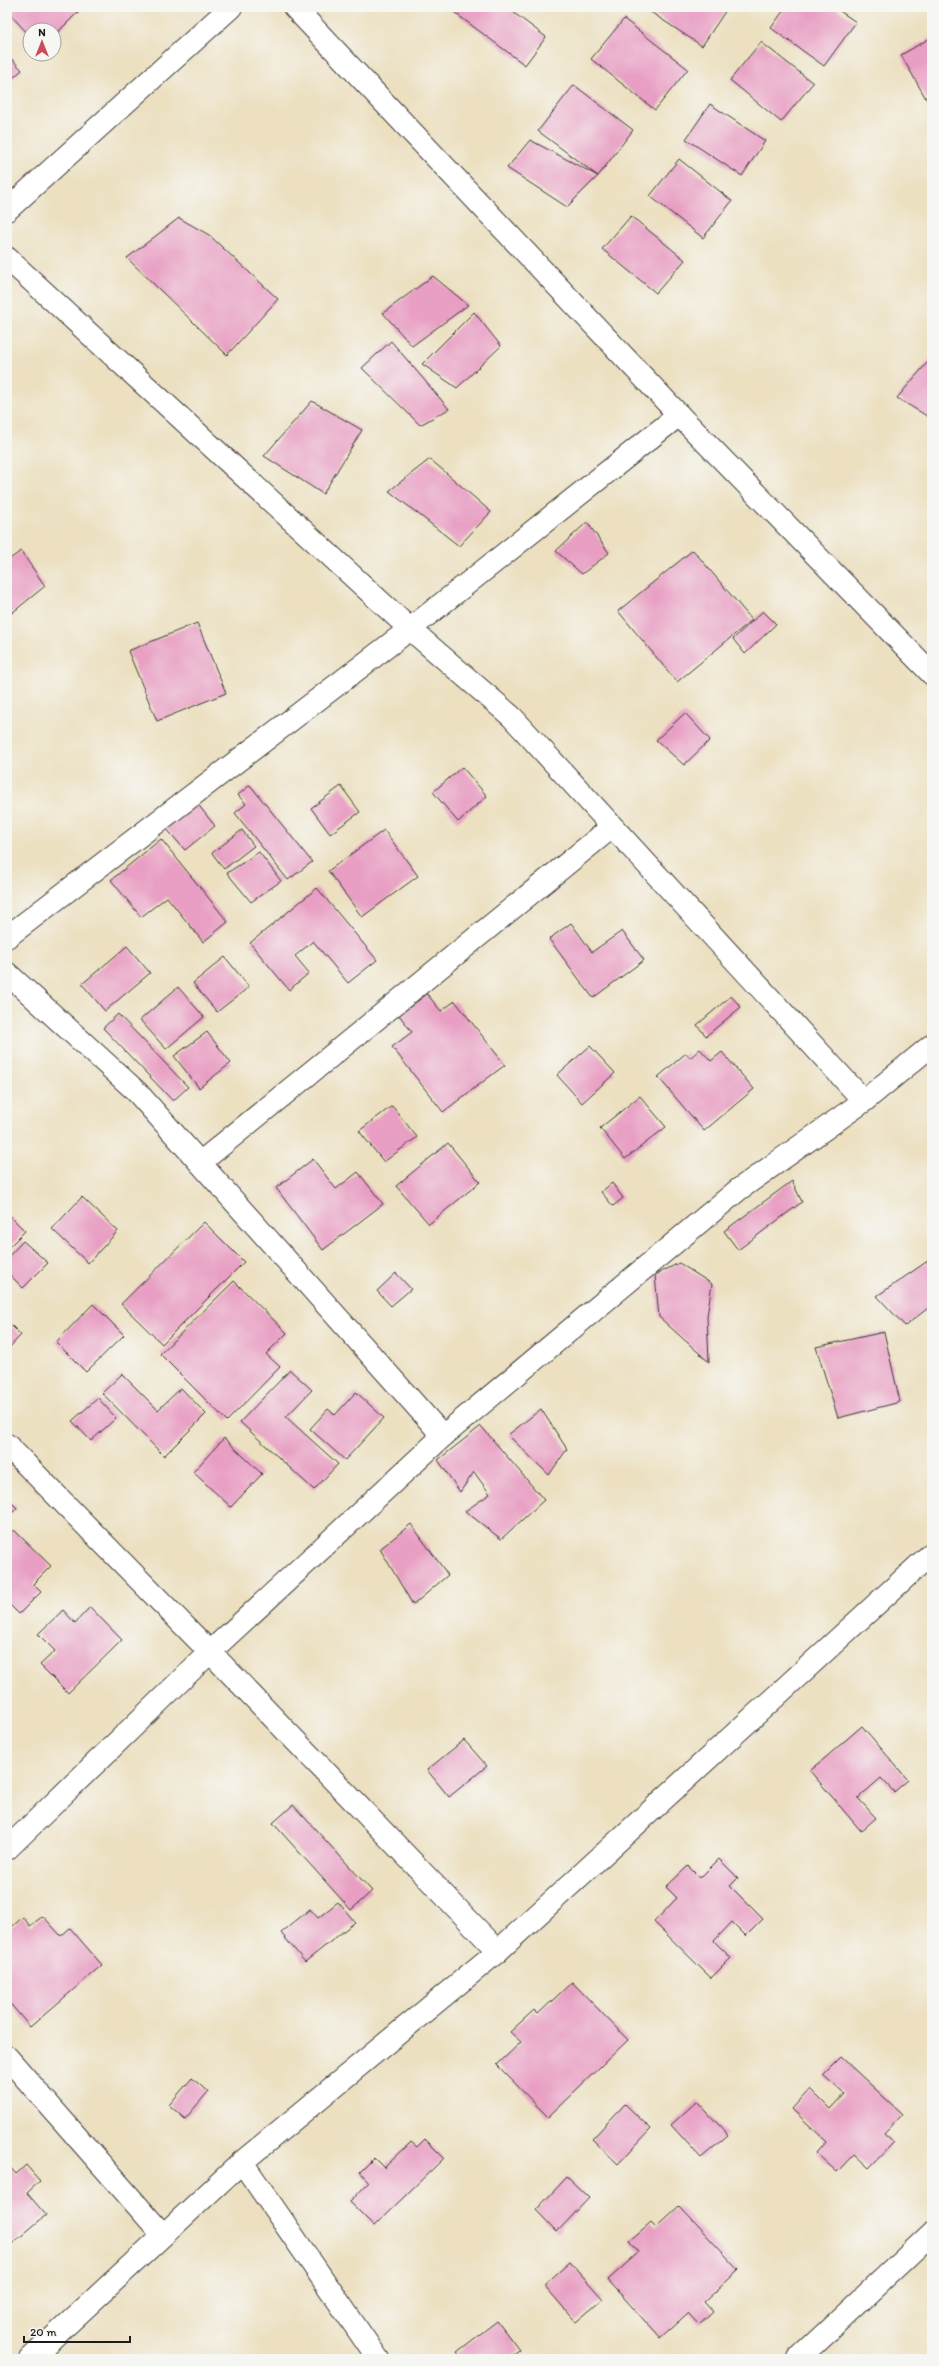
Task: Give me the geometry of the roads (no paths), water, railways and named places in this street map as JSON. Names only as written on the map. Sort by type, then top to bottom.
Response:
[{"type":"street","points":[[7,210],[231,7]]},
{"type":"street","points":[[294,7],[680,415],[932,674]]},
{"type":"street","points":[[7,258],[410,629],[512,717],[864,1101]]},
{"type":"street","points":[[7,938],[410,629],[680,415]]},
{"type":"street","points":[[201,1162],[612,827]]},
{"type":"street","points":[[7,974],[136,1091],[201,1162],[443,1436]]},
{"type":"street","points":[[7,1849],[210,1652],[443,1436],[738,1190],[864,1101],[932,1045]]},
{"type":"street","points":[[7,1445],[210,1652],[498,1951]]},
{"type":"street","points":[[30,2359],[242,2162],[498,1951],[932,1553]]},
{"type":"street","points":[[7,2057],[163,2235]]},
{"type":"street","points":[[242,2162],[378,2359]]},
{"type":"street","points":[[798,2359],[932,2233]]}]
